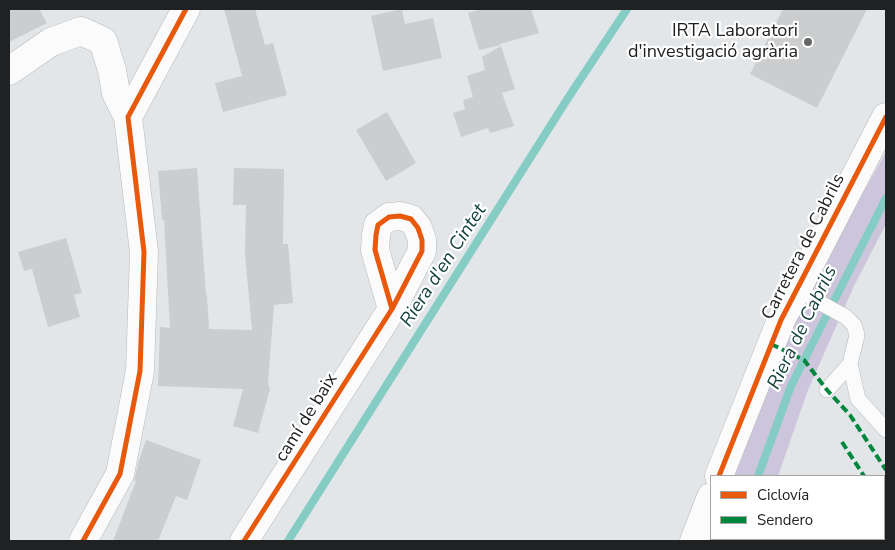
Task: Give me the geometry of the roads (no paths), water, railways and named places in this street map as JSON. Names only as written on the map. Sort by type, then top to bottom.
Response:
[{"type":"street","points":[[128,117],[186,9]]},
{"type":"street","points":[[9,71],[51,42],[81,32],[103,41],[112,70],[116,93],[128,117],[144,252],[140,371],[120,474],[83,541]]},
{"type":"street","name":"Carretera de Cabrils","points":[[720,475],[781,320],[886,117]]},
{"type":"street","name":"camí de baix","points":[[244,541],[392,309]]},
{"type":"street","points":[[694,541],[710,500]]},
{"type":"lane","points":[[796,290],[846,317],[854,325],[857,335],[850,364],[858,398],[886,430]]},
{"type":"lane","points":[[827,390],[850,364]]},
{"type":"waterway","name":"Riera d'en Cintet","points":[[288,541],[568,98],[627,9]]},
{"type":"waterway","name":"Riera de Cabrils","points":[[758,475],[791,386],[886,198]]},
{"type":"place","name":"IRTA Laboratori d'investigació agrària","points":[[808,42]]}]
